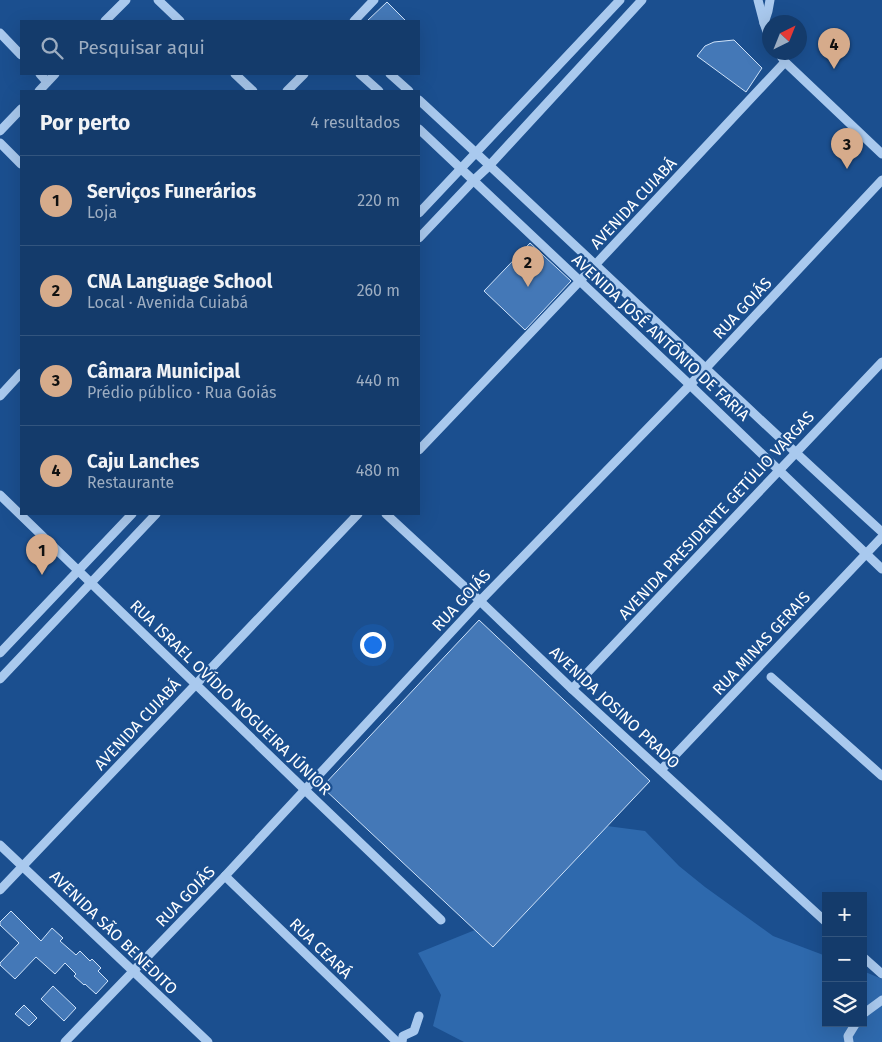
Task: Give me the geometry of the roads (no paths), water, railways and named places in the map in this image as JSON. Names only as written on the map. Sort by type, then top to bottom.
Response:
[{"type":"street","points":[[106,20],[126,0]]},
{"type":"street","points":[[158,0],[179,20]]},
{"type":"street","points":[[355,20],[374,0]]},
{"type":"street","points":[[420,211],[620,0]]},
{"type":"street","points":[[420,237],[489,166],[642,0]]},
{"type":"street","points":[[758,0],[762,16]]},
{"type":"street","points":[[767,15],[770,0]]},
{"type":"street","points":[[0,33],[20,54]]},
{"type":"street","points":[[785,62],[882,154]]},
{"type":"street","name":"AVENIDA CUIABÁ","points":[[420,449],[785,62]]},
{"type":"street","points":[[41,75],[48,82]]},
{"type":"street","points":[[39,90],[54,75]]},
{"type":"street","points":[[236,75],[252,90]]},
{"type":"street","points":[[288,90],[303,75]]},
{"type":"street","points":[[361,75],[377,90]]},
{"type":"street","points":[[391,75],[408,90]]},
{"type":"street","name":"AVENIDA JOSÉ ANTÔNIO DE FARIA","points":[[420,101],[882,532]]},
{"type":"street","points":[[0,132],[20,110]]},
{"type":"street","name":"AVENIDA JOSÉ ANTÔNIO DE FARIA","points":[[420,130],[882,568]]},
{"type":"street","points":[[0,144],[20,163]]},
{"type":"street","name":"RUA GOIÁS","points":[[65,1042],[225,876],[480,601],[690,385],[882,180]]},
{"type":"street","name":"AVENIDA PRESIDENTE GETÚLIO VARGAS","points":[[572,689],[882,362]]},
{"type":"street","points":[[0,396],[20,374]]},
{"type":"street","name":"RUA ISRAEL OVÍDIO NOGUEIRA JÚNIOR","points":[[0,495],[20,514]]},
{"type":"street","name":"RUA ISRAEL OVÍDIO NOGUEIRA JÚNIOR","points":[[21,515],[441,920]]},
{"type":"street","points":[[0,653],[131,515]]},
{"type":"street","points":[[0,679],[155,515]]},
{"type":"street","name":"AVENIDA CUIABÁ","points":[[0,890],[357,515]]},
{"type":"street","name":"AVENIDA JOSINO PRADO","points":[[387,515],[572,689],[822,918]]},
{"type":"street","name":"RUA MINAS GERAIS","points":[[661,770],[882,537]]},
{"type":"street","points":[[771,677],[882,776]]},
{"type":"street","name":"AVENIDA SÃO BENEDITO","points":[[0,845],[208,1042]]},
{"type":"street","name":"RUA CEARÁ","points":[[225,876],[402,1041]]},
{"type":"street","points":[[867,961],[882,974]]},
{"type":"street","points":[[867,1011],[882,1000]]},
{"type":"street","points":[[402,1041],[414,1030],[419,1016]]},
{"type":"street","points":[[849,1042],[848,1036],[854,1027]]},
{"type":"place","name":"Caju Lanches","points":[[834,69]]},
{"type":"place","name":"Câmara Municipal","points":[[847,169]]},
{"type":"place","name":"CNA Language School","points":[[528,287]]},
{"type":"place","name":"Serviços Funerários","points":[[42,575]]}]
